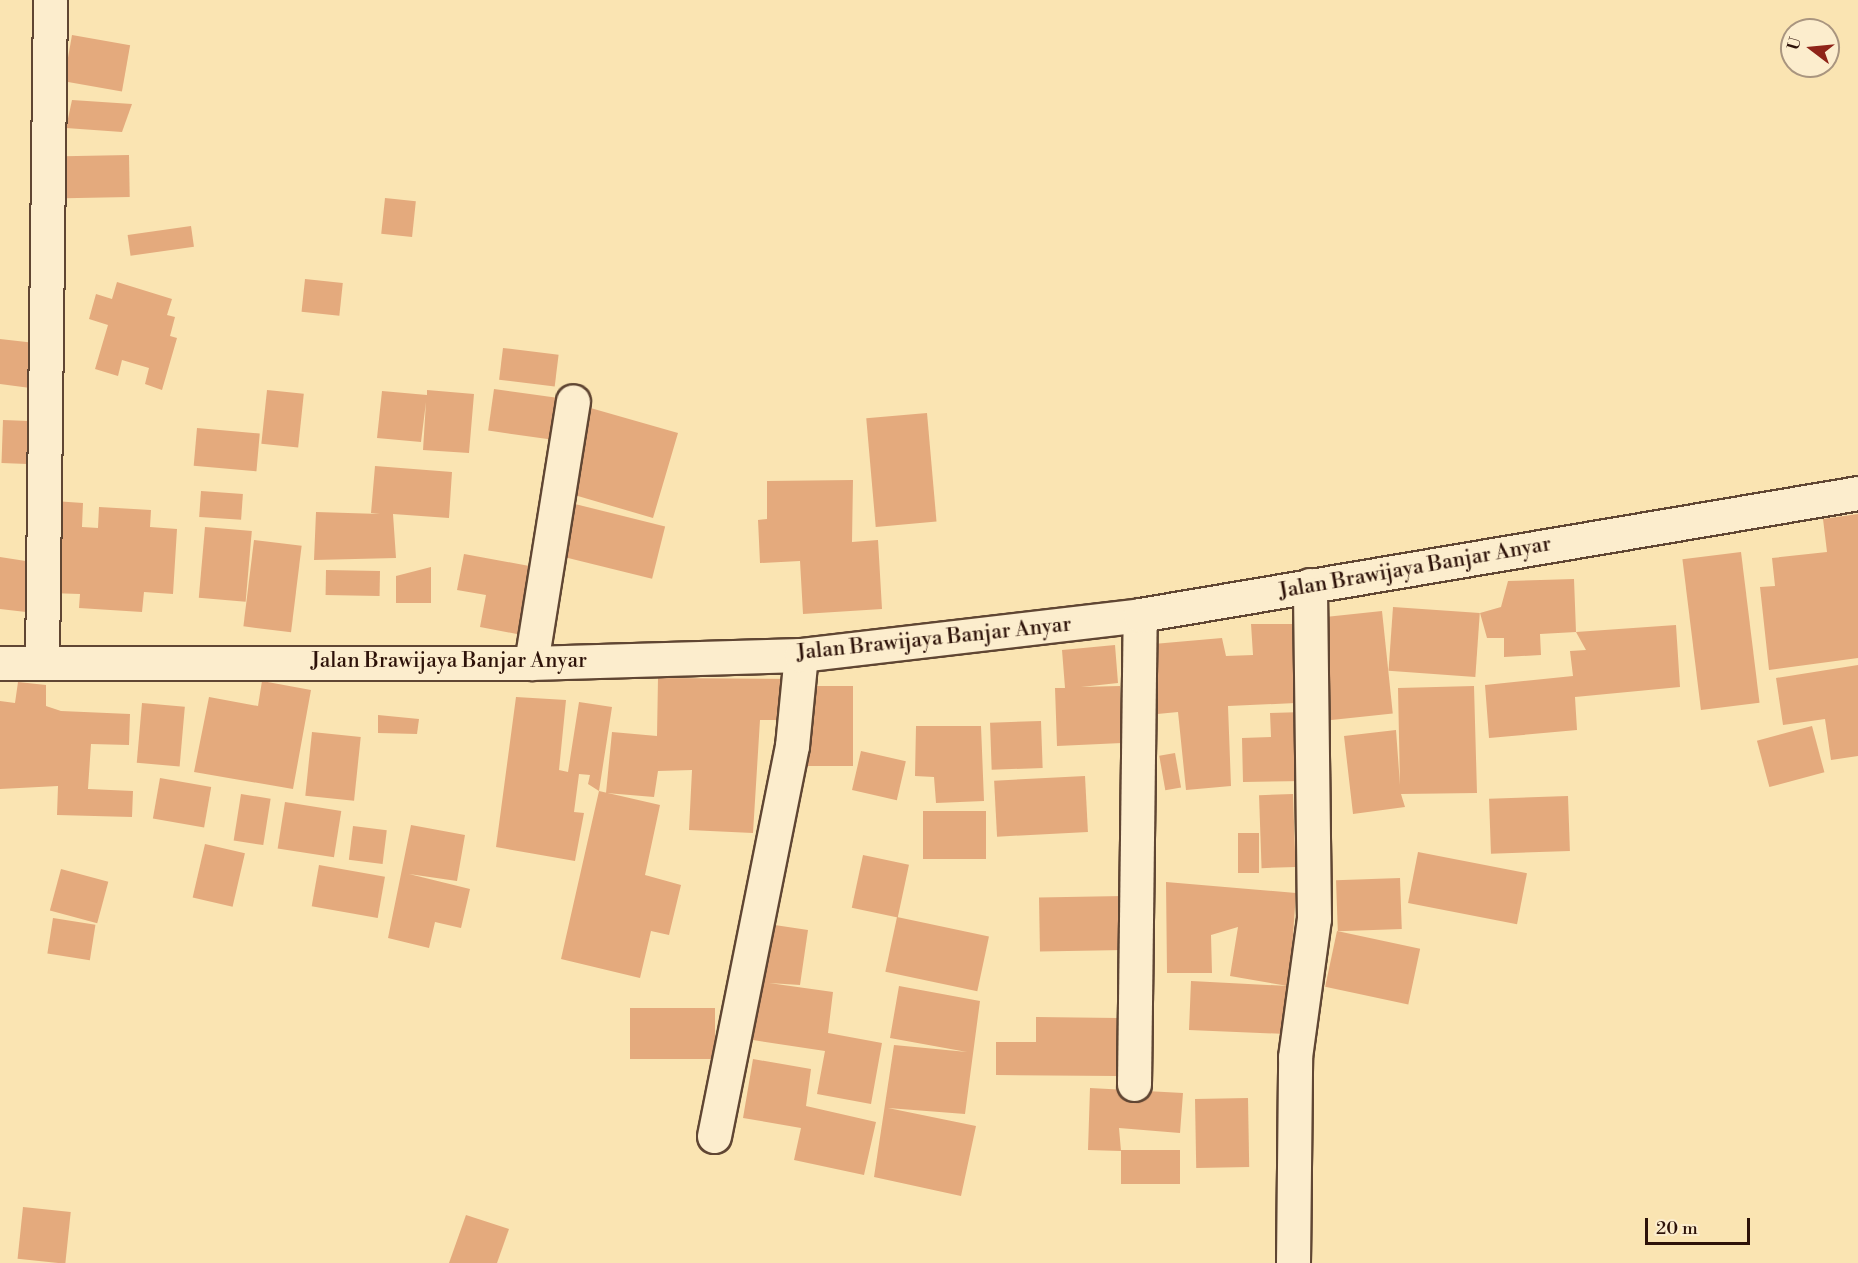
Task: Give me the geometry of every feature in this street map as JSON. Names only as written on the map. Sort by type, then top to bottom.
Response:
[{"type":"street","points":[[42,662],[50,0]]},
{"type":"street","points":[[531,663],[573,401]]},
{"type":"street","name":"Jalan Brawijaya Banjar Anyar","points":[[0,663],[531,663],[801,655],[1140,615],[1858,494]]},
{"type":"street","points":[[1293,1263],[1295,1057],[1314,919],[1310,585]]},
{"type":"street","points":[[1134,1084],[1140,615]]},
{"type":"street","points":[[714,1136],[792,746],[801,655]]},
{"type":"building","points":[[72,35],[130,45],[122,92],[64,81]]},
{"type":"building","points":[[72,100],[132,104],[122,132],[66,128]]},
{"type":"building","points":[[129,155],[130,197],[65,198],[64,156]]},
{"type":"building","points":[[385,198],[416,201],[412,237],[381,234]]},
{"type":"building","points":[[191,226],[194,247],[131,256],[128,235]]},
{"type":"building","points":[[305,279],[343,283],[339,316],[302,312]]},
{"type":"building","points":[[117,282],[172,299],[167,315],[175,317],[170,336],[177,338],[162,390],[145,384],[149,368],[122,360],[118,376],[95,369],[108,325],[89,319],[96,294],[112,299]]},
{"type":"building","points":[[0,339],[44,344],[38,389],[0,384]]},
{"type":"building","points":[[503,348],[559,355],[555,387],[499,380]]},
{"type":"building","points":[[494,389],[562,399],[556,440],[488,431]]},
{"type":"building","points":[[267,390],[304,394],[298,448],[261,444]]},
{"type":"building","points":[[427,390],[474,394],[469,453],[423,450],[426,402],[421,442],[377,438],[382,391],[427,395]]},
{"type":"building","points":[[580,405],[678,433],[653,518],[571,494],[579,467],[564,462]]},
{"type":"building","points":[[927,413],[936,522],[876,527],[866,418]]},
{"type":"building","points":[[3,420],[29,421],[27,464],[1,463]]},
{"type":"building","points":[[197,428],[260,433],[256,471],[194,466]]},
{"type":"building","points":[[375,466],[452,472],[449,518],[393,514],[396,558],[314,560],[316,512],[380,514],[371,513]]},
{"type":"building","points":[[853,480],[852,542],[878,540],[882,609],[803,614],[800,561],[760,563],[758,520],[767,519],[767,481]]},
{"type":"building","points":[[201,491],[243,494],[241,520],[199,517]]},
{"type":"building","points":[[54,501],[83,503],[82,527],[98,528],[99,507],[151,510],[150,527],[177,529],[173,594],[144,592],[142,612],[79,608],[80,594],[49,593]]},
{"type":"building","points":[[571,503],[665,526],[652,579],[558,555]]},
{"type":"building","points":[[1858,514],[1858,658],[1769,670],[1760,587],[1775,586],[1772,558],[1827,552],[1823,519]]},
{"type":"building","points":[[205,527],[252,531],[246,602],[199,598]]},
{"type":"building","points":[[254,540],[302,546],[291,632],[243,626]]},
{"type":"building","points":[[1741,552],[1760,703],[1701,710],[1682,559]]},
{"type":"building","points":[[464,554],[540,568],[527,636],[480,627],[486,595],[457,590]]},
{"type":"building","points":[[0,557],[32,562],[26,612],[0,609]]},
{"type":"building","points":[[431,567],[431,603],[396,603],[396,576]]},
{"type":"building","points":[[326,570],[380,571],[380,596],[326,595]]},
{"type":"building","points":[[1574,579],[1576,632],[1540,634],[1541,655],[1504,657],[1504,638],[1487,638],[1480,613],[1501,607],[1508,581]]},
{"type":"building","points":[[1393,607],[1480,613],[1475,677],[1389,671]]},
{"type":"building","points":[[1382,611],[1393,713],[1329,720],[1318,618]]},
{"type":"building","points":[[1251,624],[1294,624],[1296,703],[1228,706],[1231,786],[1186,790],[1178,712],[1147,715],[1142,645],[1222,638],[1226,656],[1253,655]]},
{"type":"building","points":[[1676,625],[1680,687],[1575,697],[1577,730],[1489,738],[1485,685],[1573,676],[1570,651],[1586,650],[1576,632]]},
{"type":"building","points":[[1115,645],[1118,683],[1081,687],[1120,686],[1122,743],[1057,746],[1055,688],[1065,688],[1062,650]]},
{"type":"building","points":[[1858,665],[1858,756],[1831,760],[1825,719],[1783,725],[1776,678]]},
{"type":"building","points":[[658,678],[797,679],[787,720],[760,720],[753,833],[689,830],[692,770],[658,771],[654,797],[606,793],[612,732],[657,736]]},
{"type":"building","points":[[262,681],[311,690],[293,789],[194,772],[209,697],[258,706]]},
{"type":"building","points":[[18,682],[46,685],[46,706],[61,711],[130,714],[129,745],[91,744],[88,789],[133,791],[132,817],[57,815],[58,786],[0,789],[0,701],[15,703]]},
{"type":"building","points":[[808,686],[853,686],[853,766],[808,766]]},
{"type":"building","points":[[1474,686],[1477,793],[1401,794],[1405,807],[1353,814],[1344,736],[1396,730],[1400,785],[1398,688]]},
{"type":"building","points":[[516,697],[566,700],[559,770],[568,772],[579,702],[612,707],[599,791],[588,784],[590,775],[579,774],[574,812],[584,813],[575,861],[496,847]]},
{"type":"building","points":[[142,703],[185,707],[180,767],[137,763]]},
{"type":"building","points":[[1304,712],[1305,781],[1243,782],[1242,738],[1271,737],[1270,713]]},
{"type":"building","points":[[378,715],[419,719],[417,734],[378,733]]},
{"type":"building","points":[[1041,721],[1043,768],[992,770],[990,723]]},
{"type":"building","points":[[916,726],[981,726],[984,801],[936,803],[934,777],[915,776]]},
{"type":"building","points":[[1812,726],[1824,772],[1769,787],[1757,741]]},
{"type":"building","points":[[312,732],[361,737],[354,801],[305,796]]},
{"type":"building","points":[[861,751],[906,761],[897,800],[852,790]]},
{"type":"building","points":[[1175,753],[1181,787],[1165,790],[1159,756]]},
{"type":"building","points":[[1085,776],[1088,832],[997,837],[994,781]]},
{"type":"building","points":[[160,778],[211,787],[204,827],[153,818]]},
{"type":"building","points":[[599,791],[660,805],[645,875],[681,885],[669,935],[651,931],[640,978],[561,959]]},
{"type":"building","points":[[241,794],[271,799],[263,845],[234,840]]},
{"type":"building","points":[[1293,794],[1296,867],[1262,868],[1259,795]]},
{"type":"building","points":[[1568,796],[1570,851],[1491,854],[1489,799]]},
{"type":"building","points":[[285,802],[341,811],[334,857],[278,848]]},
{"type":"building","points":[[923,811],[986,811],[986,859],[923,859]]},
{"type":"building","points":[[411,825],[465,835],[457,881],[409,874],[470,889],[461,928],[435,922],[429,948],[388,938]]},
{"type":"building","points":[[353,826],[387,830],[383,864],[349,860]]},
{"type":"building","points":[[1238,833],[1259,833],[1259,873],[1238,873]]},
{"type":"building","points":[[205,844],[245,853],[233,907],[193,898]]},
{"type":"building","points":[[1418,852],[1527,873],[1517,924],[1408,903]]},
{"type":"building","points":[[863,855],[909,865],[898,918],[852,908]]},
{"type":"building","points":[[319,865],[385,877],[378,918],[312,906]]},
{"type":"building","points":[[61,869],[108,882],[97,923],[50,911]]},
{"type":"building","points":[[1400,878],[1402,929],[1338,931],[1336,880]]},
{"type":"building","points":[[1166,882],[1296,893],[1286,1034],[1189,1030],[1191,981],[1288,986],[1230,976],[1238,927],[1211,935],[1212,973],[1167,973]]},
{"type":"building","points":[[1123,896],[1124,950],[1040,951],[1039,897]]},
{"type":"building","points":[[897,917],[989,937],[977,991],[885,972]]},
{"type":"building","points":[[53,918],[95,925],[90,960],[47,954]]},
{"type":"building","points":[[768,924],[808,930],[800,985],[769,983],[833,992],[828,1033],[882,1043],[871,1104],[817,1094],[825,1051],[753,1040]]},
{"type":"building","points":[[1337,931],[1420,949],[1408,1004],[1325,987]]},
{"type":"building","points":[[899,986],[980,1001],[965,1114],[888,1108],[976,1126],[961,1196],[874,1177],[894,1045],[967,1052],[890,1038]]},
{"type":"building","points":[[630,1008],[715,1008],[715,1059],[630,1059]]},
{"type":"building","points":[[1036,1017],[1118,1018],[1117,1076],[996,1075],[996,1042],[1036,1042]]},
{"type":"building","points":[[753,1059],[811,1069],[806,1106],[876,1122],[864,1175],[794,1160],[801,1128],[743,1118]]},
{"type":"building","points":[[1090,1088],[1183,1093],[1180,1133],[1119,1128],[1121,1151],[1088,1150]]},
{"type":"building","points":[[1248,1098],[1249,1167],[1196,1168],[1195,1099]]},
{"type":"building","points":[[1121,1150],[1180,1150],[1180,1184],[1121,1184]]},
{"type":"building","points":[[23,1207],[71,1212],[65,1263],[18,1259]]},
{"type":"building","points":[[466,1215],[509,1229],[497,1263],[449,1263]]}]
